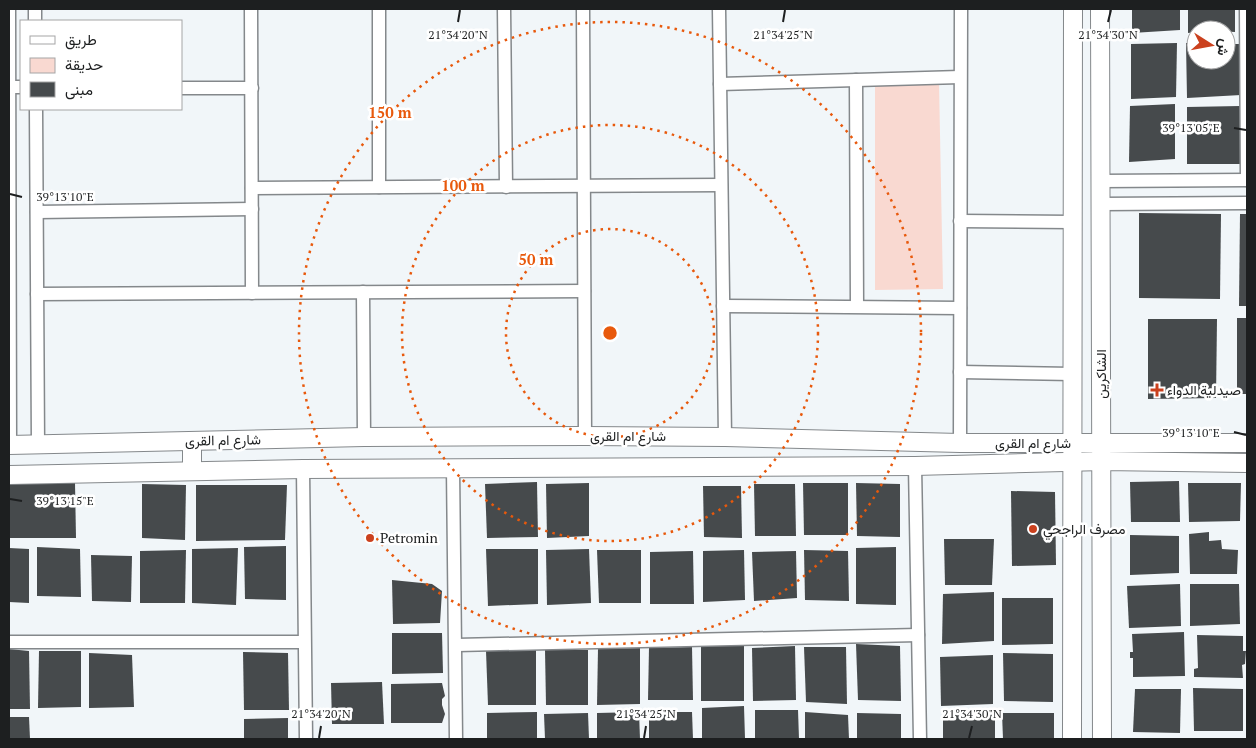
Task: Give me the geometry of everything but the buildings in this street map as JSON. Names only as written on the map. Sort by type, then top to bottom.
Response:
[{"type":"main road","points":[[1072,739],[1073,9]]},
{"type":"main road","name":"الشاكرين","points":[[1100,9],[1103,461],[1102,739]]},
{"type":"main road","points":[[1072,116],[1101,115]]},
{"type":"main road","name":"شارع ام القرى","points":[[9,445],[364,437],[585,436],[725,437],[960,443],[1247,443]]},
{"type":"main road","points":[[192,441],[192,471]]},
{"type":"main road","name":"شارع ام القرى","points":[[9,475],[302,469],[915,466],[1103,461],[1247,463]]},
{"type":"street","points":[[9,9],[9,445]]},
{"type":"street","points":[[252,9],[252,293]]},
{"type":"street","points":[[379,9],[380,187]]},
{"type":"street","points":[[504,9],[506,187]]},
{"type":"street","points":[[583,9],[585,436]]},
{"type":"street","points":[[719,9],[725,437]]},
{"type":"street","points":[[960,443],[961,9]]},
{"type":"street","points":[[1101,181],[1247,180],[1246,9]]},
{"type":"street","points":[[720,84],[960,77]]},
{"type":"street","points":[[856,80],[857,306]]},
{"type":"street","points":[[182,88],[252,88]]},
{"type":"street","points":[[36,110],[38,445]]},
{"type":"street","points":[[252,188],[721,186]]},
{"type":"street","points":[[1101,204],[1247,203]]},
{"type":"street","points":[[36,212],[252,209]]},
{"type":"street","points":[[960,221],[1072,222]]},
{"type":"street","points":[[37,294],[584,291]]},
{"type":"street","points":[[363,292],[364,437]]},
{"type":"street","points":[[724,306],[960,308]]},
{"type":"street","points":[[960,372],[1072,374]]},
{"type":"street","points":[[915,466],[920,739]]},
{"type":"street","points":[[453,468],[457,645],[456,739]]},
{"type":"street","points":[[302,469],[306,739]]},
{"type":"street","points":[[457,645],[918,635]]},
{"type":"street","points":[[9,642],[304,642]]},
{"type":"green space","points":[[939,82],[943,289],[875,290],[875,83]]},
{"type":"place","name":"صيدلية الدواء","points":[[1157,390]]},
{"type":"place","name":"مصرف الراجحي","points":[[1033,529]]},
{"type":"place","name":"Petromin","points":[[370,538]]}]
